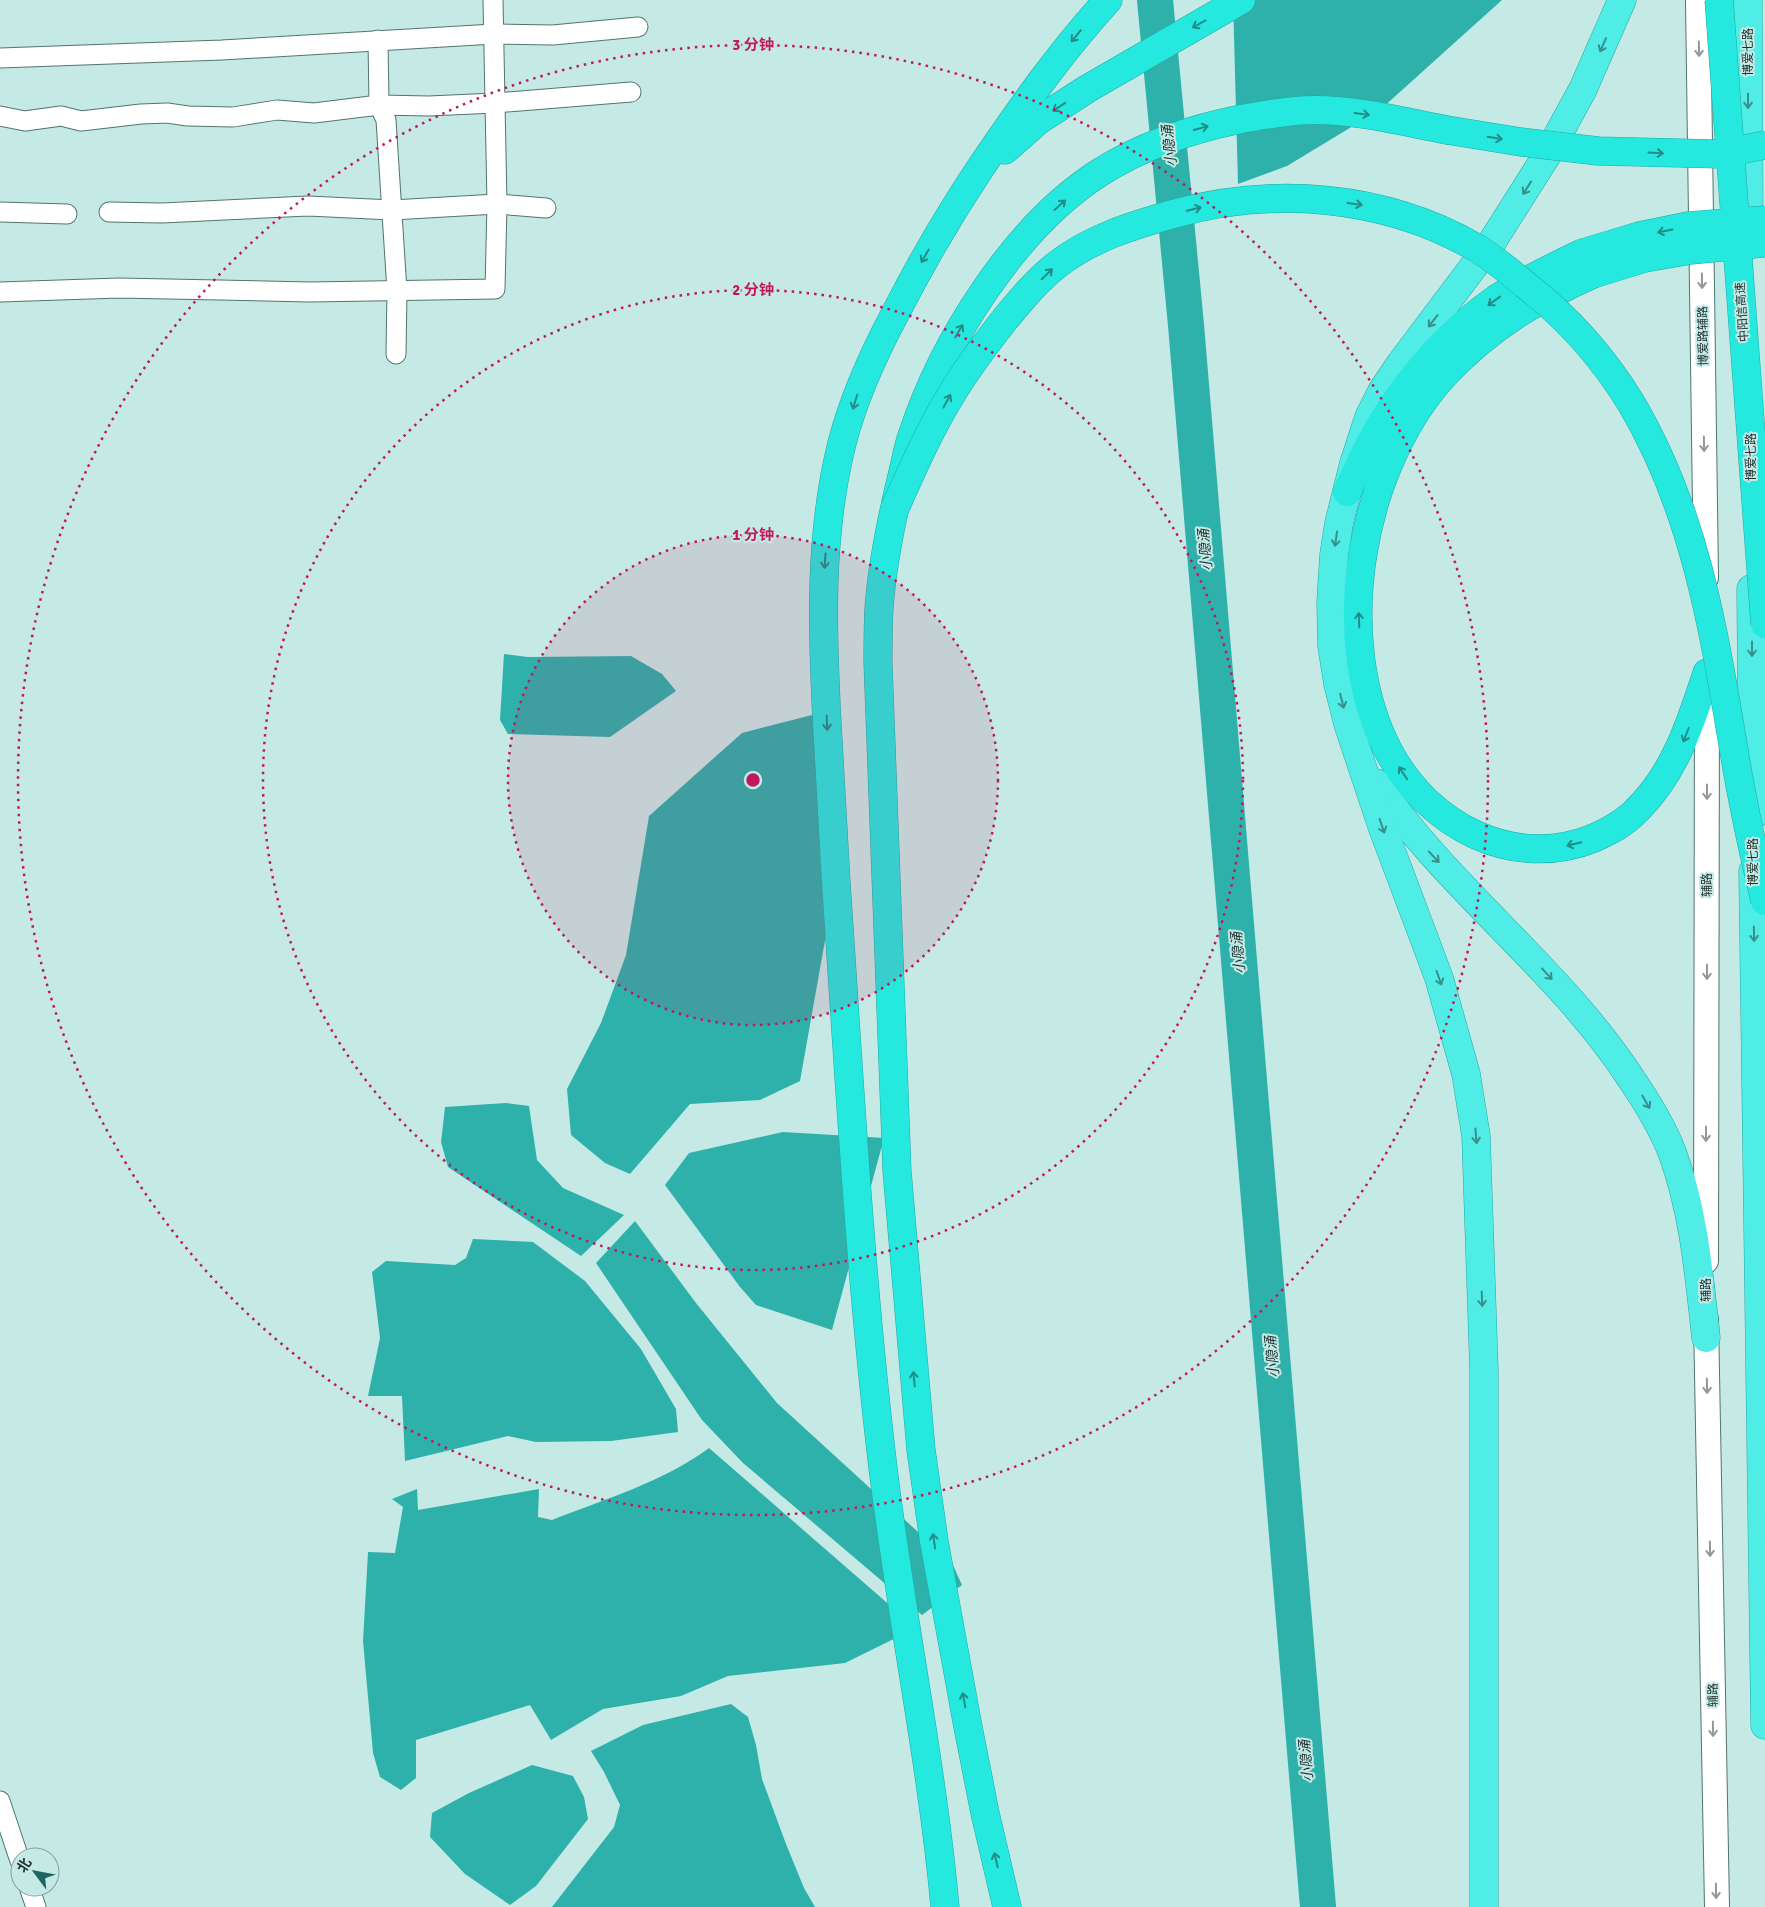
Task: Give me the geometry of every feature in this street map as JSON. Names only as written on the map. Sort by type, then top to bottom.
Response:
[{"type":"highway","points":[[945,1907],[934,1815],[892,1540],[872,1363],[852,1134],[833,836],[822,612],[825,562],[831,504],[842,444],[861,381],[917,270],[950,214],[1048,70],[1108,0]]},
{"type":"highway","points":[[950,214],[990,165],[1039,120],[1138,58],[1241,0]]},
{"type":"highway","points":[[1484,1907],[1484,1371],[1476,1136],[1466,1074],[1439,978],[1397,870],[1355,747],[1338,684],[1332,646],[1331,602],[1334,555],[1339,522],[1361,438],[1382,391],[1492,242],[1547,155],[1583,89],[1622,0]]},
{"type":"highway","name":"中阳信高速","points":[[1719,0],[1765,624]]},
{"type":"highway","name":"博爱七路","points":[[1748,0],[1753,888],[1765,1725]]},
{"type":"highway","points":[[1008,1907],[984,1804],[934,1541],[921,1450],[897,1171],[878,663],[880,599],[884,562],[912,436],[929,393],[957,334],[993,277],[1033,229],[1068,197],[1098,174],[1135,152],[1184,133],[1270,114],[1315,110],[1360,114],[1521,142],[1598,151],[1719,154],[1765,145]]},
{"type":"highway","points":[[895,508],[923,447],[950,396],[983,347],[1022,299],[1059,263],[1094,242],[1138,224],[1194,208],[1238,201],[1283,199],[1327,200],[1367,206],[1403,215],[1442,231],[1475,247],[1506,268],[1545,300],[1576,330],[1602,361],[1630,402],[1657,452],[1682,511],[1698,566],[1716,644],[1746,817],[1765,901]]},
{"type":"highway","points":[[1707,673],[1681,748],[1662,782],[1637,811],[1612,830],[1578,844],[1546,850],[1512,847],[1481,838],[1455,824],[1430,805],[1411,784],[1389,752],[1376,722],[1364,683],[1360,646],[1358,602],[1363,558],[1370,518],[1383,478],[1400,442],[1418,409],[1446,373],[1475,346],[1508,319],[1550,293],[1588,264],[1639,236],[1688,226],[1765,220]]},
{"type":"highway","points":[[1347,492],[1382,422],[1428,359],[1462,327],[1496,300],[1538,274],[1588,264],[1645,258],[1691,250],[1765,243]]},
{"type":"highway","points":[[1355,747],[1376,783],[1409,828],[1580,1010],[1606,1042],[1642,1095],[1671,1151],[1690,1210],[1706,1338]]},
{"type":"street","points":[[0,292],[119,288],[310,292],[495,289],[497,204],[493,0]]},
{"type":"street","name":"博爱路辅路","points":[[1698,0],[1707,673]]},
{"type":"street","points":[[0,58],[222,50],[494,34],[553,35],[638,27]]},
{"type":"street","points":[[378,40],[379,105],[386,120],[392,210],[396,291],[396,354]]},
{"type":"street","points":[[0,116],[25,121],[61,116],[81,121],[167,113],[188,116],[233,117],[277,110],[314,114],[379,105],[429,106],[495,103],[631,92]]},
{"type":"street","points":[[109,212],[162,213],[308,206],[392,210],[497,204],[546,208]]},
{"type":"street","points":[[0,212],[67,214]]},
{"type":"street","name":"辅路","points":[[1707,673],[1706,1338],[1717,1907]]},
{"type":"street","points":[[0,1801],[15,1847]]},
{"type":"water","points":[[1233,0],[1502,0],[1381,109],[1287,166],[1238,184]]},
{"type":"water","points":[[504,654],[528,657],[631,656],[662,674],[676,691],[610,737],[508,734],[500,720]]},
{"type":"water","points":[[812,715],[832,744],[834,890],[800,1081],[760,1100],[690,1104],[630,1174],[605,1163],[571,1135],[567,1089],[601,1023],[626,955],[649,816],[742,733]]},
{"type":"water","points":[[506,1103],[529,1106],[537,1160],[563,1188],[624,1215],[581,1256],[448,1167],[441,1142],[445,1107]]},
{"type":"water","points":[[783,1132],[884,1138],[832,1330],[756,1305],[740,1287],[665,1185],[689,1153]]},
{"type":"water","points":[[635,1221],[696,1303],[777,1403],[952,1563],[962,1585],[922,1615],[743,1463],[702,1420],[596,1263]]},
{"type":"water","points":[[473,1239],[533,1242],[585,1281],[641,1349],[676,1409],[678,1432],[611,1441],[536,1442],[508,1436],[405,1461],[402,1396],[368,1396],[380,1338],[372,1272],[386,1261],[455,1265],[466,1258]]},
{"type":"water","points":[[709,1448],[916,1628],[845,1663],[728,1676],[681,1696],[603,1709],[551,1740],[530,1705],[416,1740],[416,1778],[401,1790],[380,1777],[373,1753],[363,1641],[368,1552],[395,1553],[403,1507],[392,1499],[417,1489],[418,1510],[539,1489],[538,1517],[552,1520],[613,1497],[673,1471]]},
{"type":"water","points":[[731,1704],[748,1717],[756,1745],[762,1779],[804,1888],[815,1907],[552,1907],[614,1827],[620,1805],[604,1772],[591,1751],[643,1725]]},
{"type":"water","points":[[532,1765],[573,1776],[584,1797],[588,1819],[536,1886],[510,1905],[465,1874],[430,1837],[432,1813],[469,1793]]},
{"type":"waterway","name":"小隐涌","points":[[1155,0],[1186,325],[1318,1907]]}]
